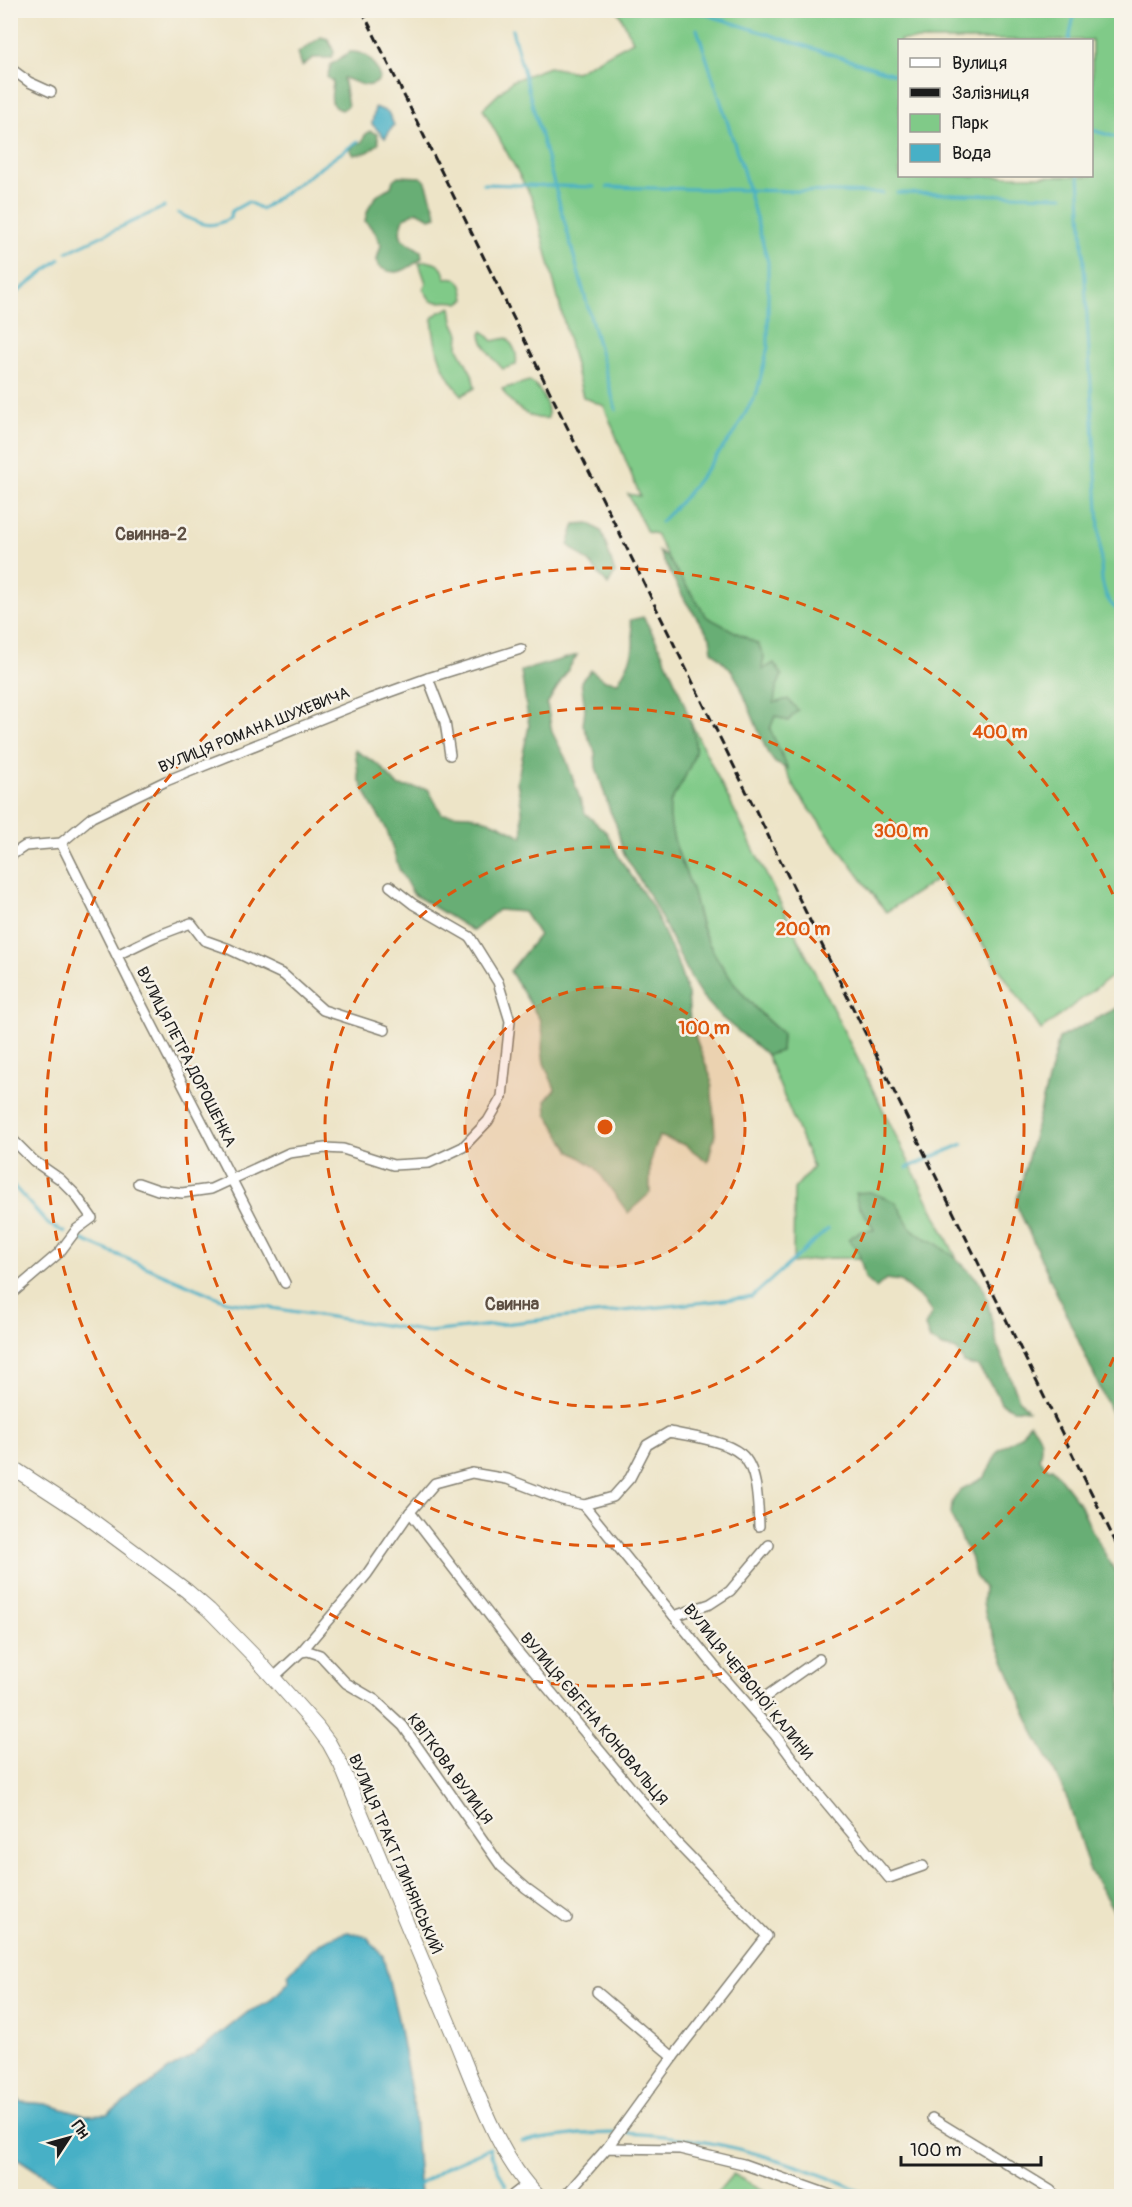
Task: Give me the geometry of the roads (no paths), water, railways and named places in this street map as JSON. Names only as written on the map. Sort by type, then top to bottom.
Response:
[{"type":"main road","name":"ВУЛИЦЯ ТРАКТ ГЛИНЯНСЬКИЙ","points":[[10,1466],[82,1513],[187,1591],[232,1633],[329,1743],[341,1765],[485,2109],[513,2167],[527,2186],[538,2196]]},
{"type":"main road","points":[[514,2196],[527,2186]]},
{"type":"street","points":[[10,68],[29,82],[51,92]]},
{"type":"street","name":"ВУЛИЦЯ РОМАНА ШУХЕВИЧА","points":[[61,843],[92,817],[166,781],[370,699],[521,649]]},
{"type":"street","points":[[428,678],[445,722],[450,755]]},
{"type":"street","points":[[10,856],[25,846],[61,843]]},
{"type":"street","name":"ВУЛИЦЯ ПЕТРА ДОРОШЕНКА","points":[[61,843],[285,1283]]},
{"type":"street","points":[[138,1183],[158,1190],[182,1193],[212,1189],[289,1153],[325,1148],[343,1149],[393,1165],[429,1163],[463,1147],[488,1121],[502,1097],[510,1021],[498,982],[470,937],[413,904],[390,886]]},
{"type":"street","points":[[117,955],[153,937],[191,923],[204,940],[284,975],[323,1010],[385,1030]]},
{"type":"street","points":[[10,1137],[34,1161],[60,1179],[75,1194],[92,1218],[77,1229],[59,1252],[10,1295]]},
{"type":"street","points":[[273,1678],[301,1652],[367,1574],[410,1512],[435,1483],[472,1473],[507,1479],[562,1500],[584,1505],[613,1497],[630,1478],[647,1445],[669,1432],[710,1439],[742,1454],[753,1475],[758,1494],[759,1526]]},
{"type":"street","name":"ВУЛИЦЯ ЧЕРВОНОЇ КАЛИНИ","points":[[584,1505],[775,1735],[814,1788],[889,1878],[923,1866]]},
{"type":"street","name":"ВУЛИЦЯ ЄВГЕНА КОНОВАЛЬЦЯ","points":[[410,1512],[517,1651],[676,1842],[767,1936],[673,2057]]},
{"type":"street","points":[[674,1616],[710,1604],[730,1591],[769,1545]]},
{"type":"street","name":"КВІТКОВА ВУЛИЦЯ","points":[[301,1652],[308,1651],[320,1655],[346,1683],[375,1700],[404,1726],[501,1866],[526,1888],[567,1918]]},
{"type":"street","points":[[751,1707],[819,1659]]},
{"type":"street","points":[[565,2196],[615,2138],[673,2057],[597,1992]]},
{"type":"street","points":[[932,2118],[1050,2190],[1056,2196]]},
{"type":"street","points":[[607,2148],[680,2149],[743,2164],[833,2196]]},
{"type":"water","points":[[375,107],[388,112],[394,125],[385,138],[372,124]]},
{"type":"water","points":[[348,1932],[367,1937],[383,1956],[398,2019],[413,2102],[420,2196],[75,2196],[11,2154],[11,2094],[22,2102],[46,2104],[83,2115],[107,2114],[170,2069],[194,2055],[248,2012],[269,2002],[290,1981],[288,1975],[308,1953],[321,1943]]},
{"type":"waterway","points":[[692,10],[898,75]]},
{"type":"waterway","points":[[1069,39],[1075,10]]},
{"type":"waterway","points":[[661,522],[685,497],[735,432],[757,392],[768,347],[768,262],[742,167],[697,29]]},
{"type":"waterway","points":[[512,30],[616,410]]},
{"type":"waterway","points":[[1093,130],[1122,139]]},
{"type":"waterway","points":[[178,213],[209,225],[230,218],[232,211],[248,202],[262,209],[358,141]]},
{"type":"waterway","points":[[1079,177],[1102,580],[1110,603],[1122,612]]},
{"type":"waterway","points":[[483,184],[594,187]]},
{"type":"waterway","points":[[607,187],[883,193]]},
{"type":"waterway","points":[[897,193],[1063,196]]},
{"type":"waterway","points":[[67,252],[164,207]]},
{"type":"waterway","points":[[10,298],[60,259]]},
{"type":"waterway","points":[[907,1168],[963,1144]]},
{"type":"waterway","points":[[10,1182],[49,1225],[65,1232]]},
{"type":"waterway","points":[[78,1238],[226,1301],[429,1332],[752,1297],[828,1229]]},
{"type":"waterway","points":[[522,2141],[581,2134],[615,2133]]},
{"type":"waterway","points":[[622,2133],[687,2139],[750,2152],[812,2171],[872,2196]]},
{"type":"waterway","points":[[417,2186],[446,2167],[490,2148],[506,2186]]},
{"type":"railway","points":[[362,10],[1122,1555]]},
{"type":"district","name":"Свинна-2","points":[[151,534]]},
{"type":"district","name":"Свинна","points":[[512,1304]]}]
